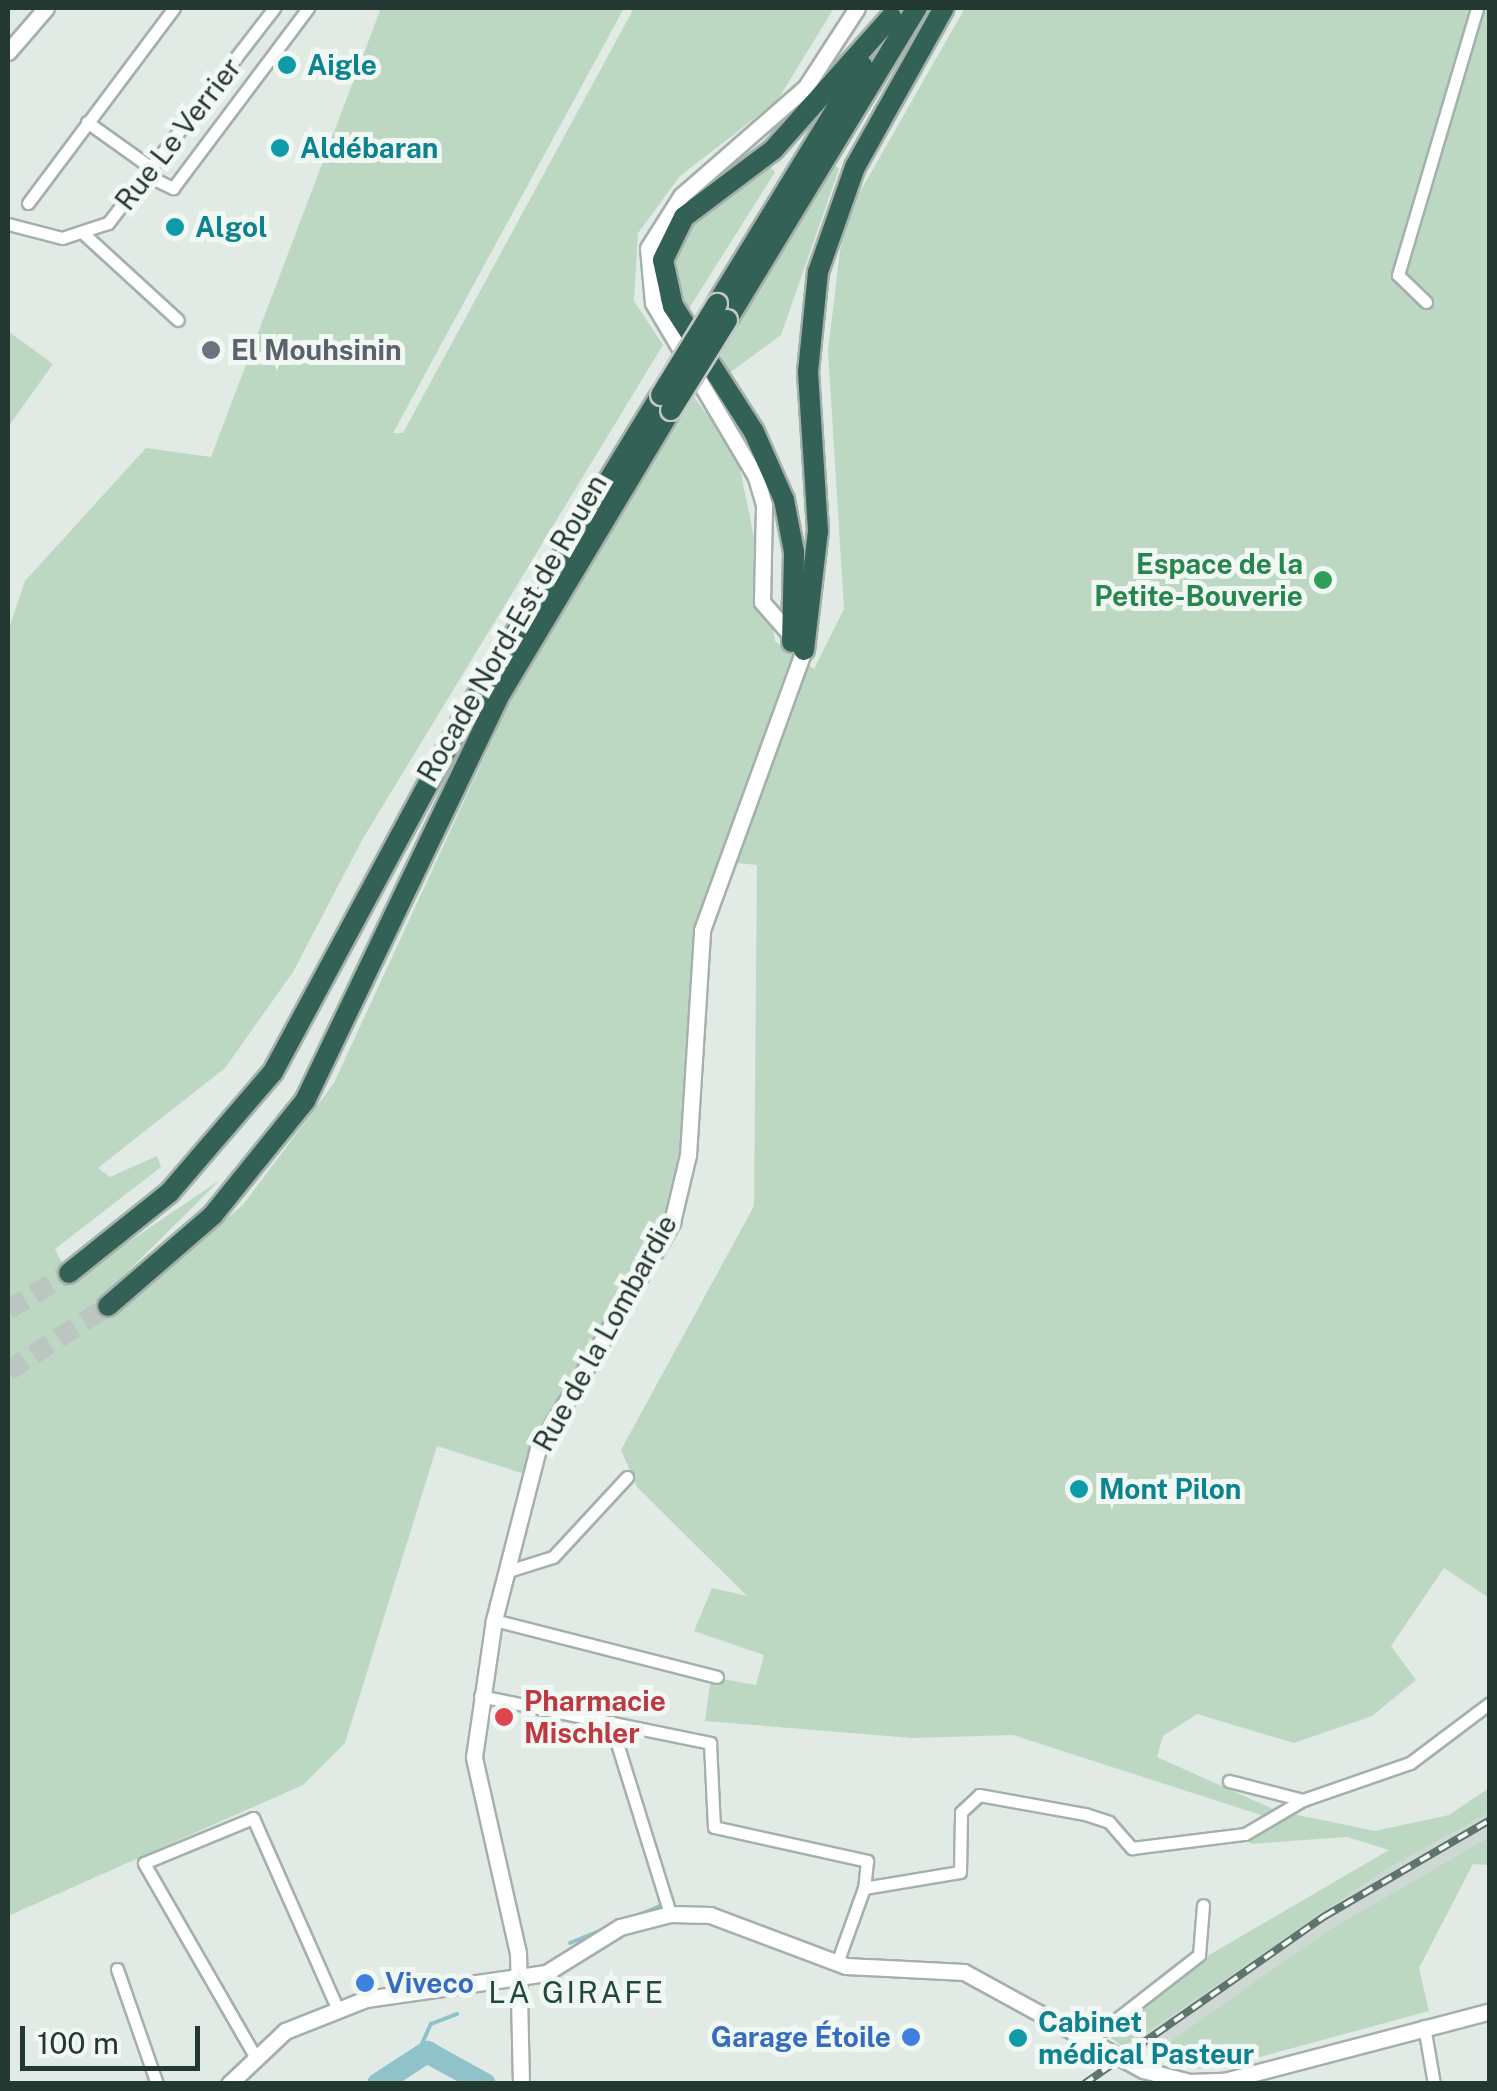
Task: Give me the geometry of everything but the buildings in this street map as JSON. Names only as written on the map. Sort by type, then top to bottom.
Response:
[{"type":"highway","name":"Rocade Nord-Est de Rouen","points":[[68,1272],[170,1192],[272,1072],[460,724],[918,8]]},
{"type":"highway","points":[[798,646],[818,531],[808,372],[818,272],[855,167],[944,8]]},
{"type":"highway","points":[[798,646],[794,552],[784,500],[754,432],[673,306],[664,260],[684,217],[784,139],[894,12]]},
{"type":"highway","name":"Rocade Nord-Est de Rouen","points":[[722,312],[894,12]]},
{"type":"highway","name":"Rocade Nord-Est de Rouen","points":[[108,1306],[213,1215],[305,1101],[500,696],[666,403]]},
{"type":"main road","points":[[8,52],[46,8]]},
{"type":"main road","points":[[798,646],[759,594],[765,532],[756,477],[654,303],[646,259],[666,212],[775,120],[858,8]]},
{"type":"main road","name":"Rue de la Lombardie","points":[[521,2084],[517,1972],[475,1773],[480,1696],[494,1620],[538,1449],[680,1198],[697,963],[723,867],[783,708],[798,646]]},
{"type":"main road","points":[[229,2084],[286,2031],[338,2010],[517,1972],[546,1973],[620,1927],[670,1914],[710,1915],[836,1963],[964,1972],[1091,2038],[1143,2070],[1189,2083],[1224,2081],[1490,2011]]},
{"type":"street","points":[[28,202],[174,8]]},
{"type":"street","name":"Rue Le Verrier","points":[[84,234],[118,214],[274,8]]},
{"type":"street","points":[[88,122],[173,188],[308,8]]},
{"type":"street","points":[[1426,302],[1398,275],[1477,8]]},
{"type":"street","points":[[8,224],[36,236],[84,234],[178,320]]},
{"type":"street","points":[[505,1572],[554,1558],[626,1477]]},
{"type":"street","points":[[494,1620],[717,1677]]},
{"type":"street","points":[[480,1696],[710,1743],[714,1827],[867,1861],[864,1888],[836,1963]]},
{"type":"street","points":[[864,1888],[960,1872],[961,1812],[979,1795],[1085,1814],[1108,1822],[1132,1848],[1153,1850],[1246,1834],[1303,1800],[1410,1764],[1490,1703]]},
{"type":"street","points":[[611,1724],[670,1914]]},
{"type":"street","points":[[1229,1781],[1303,1800]]},
{"type":"street","points":[[256,2058],[144,1863],[253,1818],[338,2010]]},
{"type":"street","points":[[1091,2038],[1199,1955],[1203,1905]]},
{"type":"street","points":[[116,1969],[157,2084]]},
{"type":"street","points":[[1424,2026],[1434,2084]]},
{"type":"shaded area","points":[[1489,1813],[1489,1837],[1327,1931],[1152,2054],[1139,2038],[1385,1870]]},
{"type":"green space","points":[[381,8],[624,8],[393,433],[403,433],[634,8],[834,8],[777,101],[680,176],[638,233],[634,301],[663,345],[362,840],[293,972],[225,1068],[98,1168],[110,1177],[157,1156],[161,1167],[55,1249],[71,1281],[220,1180],[101,1298],[114,1312],[243,1205],[334,1083],[513,695],[694,397],[737,454],[775,641],[814,669],[844,609],[828,351],[849,211],[965,8],[1489,8],[1489,1598],[1444,1568],[1391,1646],[1416,1680],[1372,1716],[1294,1743],[1197,1714],[1163,1736],[1157,1757],[1273,1809],[1267,1817],[1013,1735],[912,1738],[705,1721],[711,1677],[756,1685],[764,1655],[694,1631],[712,1588],[747,1596],[637,1487],[621,1450],[754,1206],[757,865],[727,862],[703,942],[688,1181],[531,1476],[437,1446],[345,1743],[303,1785],[8,1916],[8,631],[25,581],[146,448],[211,457]]},
{"type":"green space","points":[[766,163],[775,172],[688,310],[671,253],[680,233]]},
{"type":"green space","points":[[833,164],[839,169],[781,335],[728,374],[718,347]]},
{"type":"green space","points":[[8,331],[53,364],[8,427]]},
{"type":"green space","points":[[1489,1788],[1489,1813],[1385,1870],[1139,2038],[1123,2047],[1105,2033],[1209,1955],[1389,1850],[1347,1837],[1251,1844],[1246,1837],[1293,1814],[1375,1831],[1449,1815]]},
{"type":"green space","points":[[1489,1837],[1489,1865],[1473,1864],[1419,1968],[1429,2011],[1220,2068],[1179,2069],[1152,2054],[1327,1931]]},
{"type":"waterway","points":[[570,1943],[663,1905]]},
{"type":"waterway","points":[[417,2055],[431,2024],[457,2014]]},
{"type":"waterway","points":[[378,2084],[427,2052],[485,2084]]},
{"type":"tunnel","points":[[8,1310],[69,1273]]},
{"type":"tunnel","points":[[8,1371],[108,1306]]},
{"type":"railway","points":[[1084,2084],[1325,1916],[1490,1820]]},
{"type":"place","name":"Aigle","points":[[287,65]]},
{"type":"place","name":"Aldébaran","points":[[280,148]]},
{"type":"place","name":"Algol","points":[[175,227]]},
{"type":"place","name":"El Mouhsinin","points":[[211,350]]},
{"type":"place","name":"Espace de la Petite-Bouverie","points":[[1323,580]]},
{"type":"place","name":"Mont Pilon","points":[[1079,1489]]},
{"type":"place","name":"Pharmacie Mischler","points":[[504,1717]]},
{"type":"place","name":"Viveco","points":[[365,1983]]},
{"type":"place","name":"Garage Étoile","points":[[911,2037]]},
{"type":"place","name":"Cabinet médical Pasteur","points":[[1018,2038]]},
{"type":"district","name":"LA GIRAFE","points":[[577,1992]]}]
